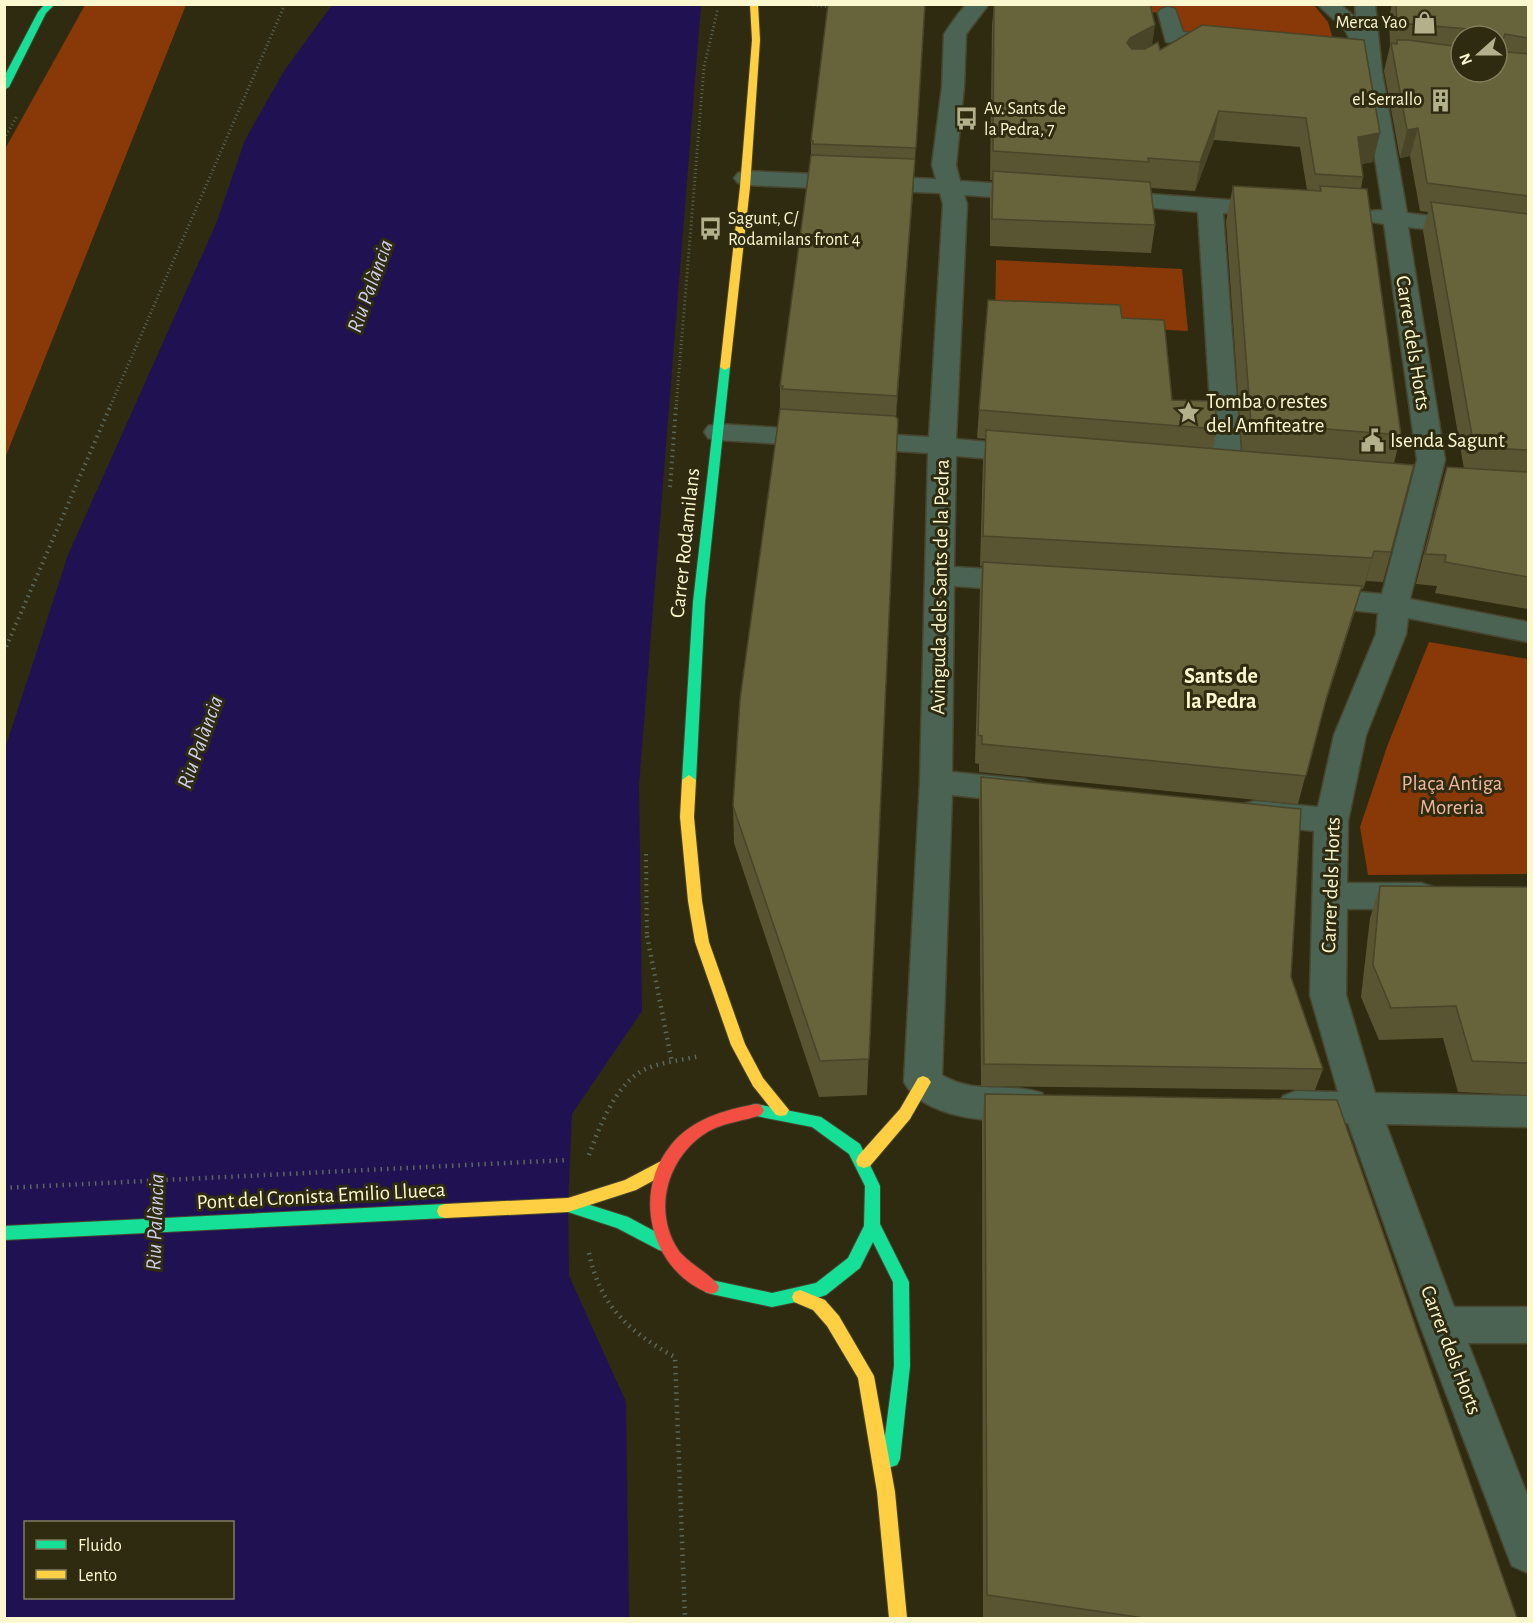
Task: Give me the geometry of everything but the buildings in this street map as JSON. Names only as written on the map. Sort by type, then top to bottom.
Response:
[{"type":"street","name":"Carrer Rodamilans","points":[[740,1076],[742,1067],[738,1045],[702,942],[695,901],[687,818],[699,602],[746,178],[756,40],[754,4]]},
{"type":"street","name":"Avinguda dels Sants de la Pedra","points":[[864,1161],[904,1116],[923,1082],[936,782],[942,446],[955,204],[944,165],[953,87],[955,34],[965,18],[979,4]]},
{"type":"street","name":"Carrer dels Horts","points":[[1328,4],[1354,27],[1381,59]]},
{"type":"street","name":"Carrer dels Horts","points":[[1365,4],[1381,59],[1396,232],[1431,460],[1413,485],[1391,634],[1350,735],[1331,820],[1328,995],[1361,1108],[1440,1324],[1528,1551]]},
{"type":"street","points":[[4,87],[45,7]]},
{"type":"street","points":[[1168,13],[1174,37],[1240,44]]},
{"type":"street","points":[[1345,56],[1381,59]]},
{"type":"street","points":[[746,178],[951,186],[1057,194]]},
{"type":"street","points":[[1092,197],[1301,211]]},
{"type":"street","points":[[1210,206],[1217,467],[1256,471]]},
{"type":"street","points":[[1358,215],[1528,235]]},
{"type":"street","points":[[718,432],[1060,456]]},
{"type":"street","points":[[1413,485],[1453,487]]},
{"type":"street","points":[[941,576],[1051,582]]},
{"type":"street","points":[[1287,596],[1394,605],[1434,615],[1528,632]]},
{"type":"street","points":[[936,782],[1049,793]]},
{"type":"street","points":[[1226,810],[1331,820]]},
{"type":"street","points":[[1330,896],[1449,896]]},
{"type":"street","name":"Carrer Rodamilans","points":[[738,1045],[758,1082],[781,1110]]},
{"type":"street","points":[[923,1082],[938,1093],[962,1103],[1067,1104]]},
{"type":"street","points":[[1267,1107],[1528,1111]]},
{"type":"street","points":[[731,1109],[781,1110],[814,1120],[843,1137],[864,1161],[874,1182],[877,1205],[874,1228],[864,1251],[848,1270],[826,1286],[800,1297],[762,1301],[740,1299],[718,1292],[699,1282],[679,1265],[666,1245],[657,1218],[657,1192],[665,1166],[681,1143],[704,1126],[731,1109]]},
{"type":"street","name":"Pont del Cronista Emilio Llueca","points":[[4,1233],[568,1204],[630,1185],[665,1166]]},
{"type":"street","name":"Pont del Cronista Emilio Llueca","points":[[568,1204],[622,1222],[666,1245]]},
{"type":"street","points":[[874,1228],[901,1282],[902,1366],[886,1492]]},
{"type":"street","points":[[800,1297],[819,1305],[851,1348],[866,1377],[886,1492],[898,1618]]},
{"type":"street","points":[[1440,1324],[1528,1325]]},
{"type":"path","points":[[4,652],[285,4]]},
{"type":"path","points":[[805,4],[837,7]]},
{"type":"path","points":[[685,1618],[675,1356],[650,1344],[615,1315],[591,1273],[587,1240],[568,1204],[600,1125],[618,1097],[639,1073],[738,1045]]},
{"type":"path","points":[[4,1188],[573,1160]]},
{"type":"green space","points":[[1146,4],[1314,5],[1328,22],[1336,49],[1185,34],[1168,13],[1146,12]]},
{"type":"green space","points":[[85,5],[186,5],[5,458],[5,149]]},
{"type":"green space","points":[[996,260],[1182,269],[1188,331],[995,321]]},
{"type":"green space","name":"Plaça Antiga Moreria","points":[[1429,642],[1528,659],[1528,874],[1368,875],[1360,827],[1388,744]]},
{"type":"water","name":"Riu Palància","points":[[332,5],[701,5],[639,785],[642,1011],[572,1114],[568,1205],[569,1276],[626,1402],[629,1618],[5,1618],[5,749],[68,555],[216,224],[245,140],[284,71]]},
{"type":"traffic: fast","points":[[4,87],[42,12],[51,4]]},
{"type":"traffic: fast","points":[[689,780],[699,602],[725,367]]},
{"type":"traffic: fast","points":[[711,1287],[772,1300],[820,1290],[854,1263],[872,1226],[872,1186],[854,1149],[816,1121],[756,1110]]},
{"type":"traffic: fast","points":[[568,1205],[622,1222],[665,1245]]},
{"type":"traffic: fast","points":[[4,1233],[445,1211]]},
{"type":"traffic: fast","points":[[874,1228],[901,1282],[902,1366],[891,1459]]},
{"type":"traffic: slow","points":[[725,367],[745,187],[756,40],[754,4]]},
{"type":"traffic: slow","points":[[689,780],[687,817],[695,901],[702,942],[738,1045],[758,1082],[781,1110]]},
{"type":"traffic: slow","points":[[864,1161],[905,1114],[923,1082]]},
{"type":"traffic: slow","points":[[445,1211],[568,1205],[630,1185],[665,1166]]},
{"type":"traffic: slow","points":[[800,1297],[819,1305],[833,1321],[866,1376],[886,1492],[898,1618]]},
{"type":"traffic: jam","points":[[711,1287],[690,1273],[673,1256],[663,1236],[657,1214],[658,1192],[664,1170],[676,1149],[695,1132],[717,1120],[756,1110]]},
{"type":"place","name":"Merca Yao","points":[[1425,23]]},
{"type":"place","name":"el Serrallo","points":[[1440,100]]},
{"type":"place","name":"Av. Sants de la Pedra, 7","points":[[966,119]]},
{"type":"place","name":"Sagunt, C/ Rodamilans front 4","points":[[710,229]]},
{"type":"place","name":"Tomba o restes del Amfiteatre","points":[[1188,413]]},
{"type":"place","name":"Isenda Sagunt","points":[[1372,440]]},
{"type":"district","name":"Sants de la Pedra","points":[[1221,688]]}]
